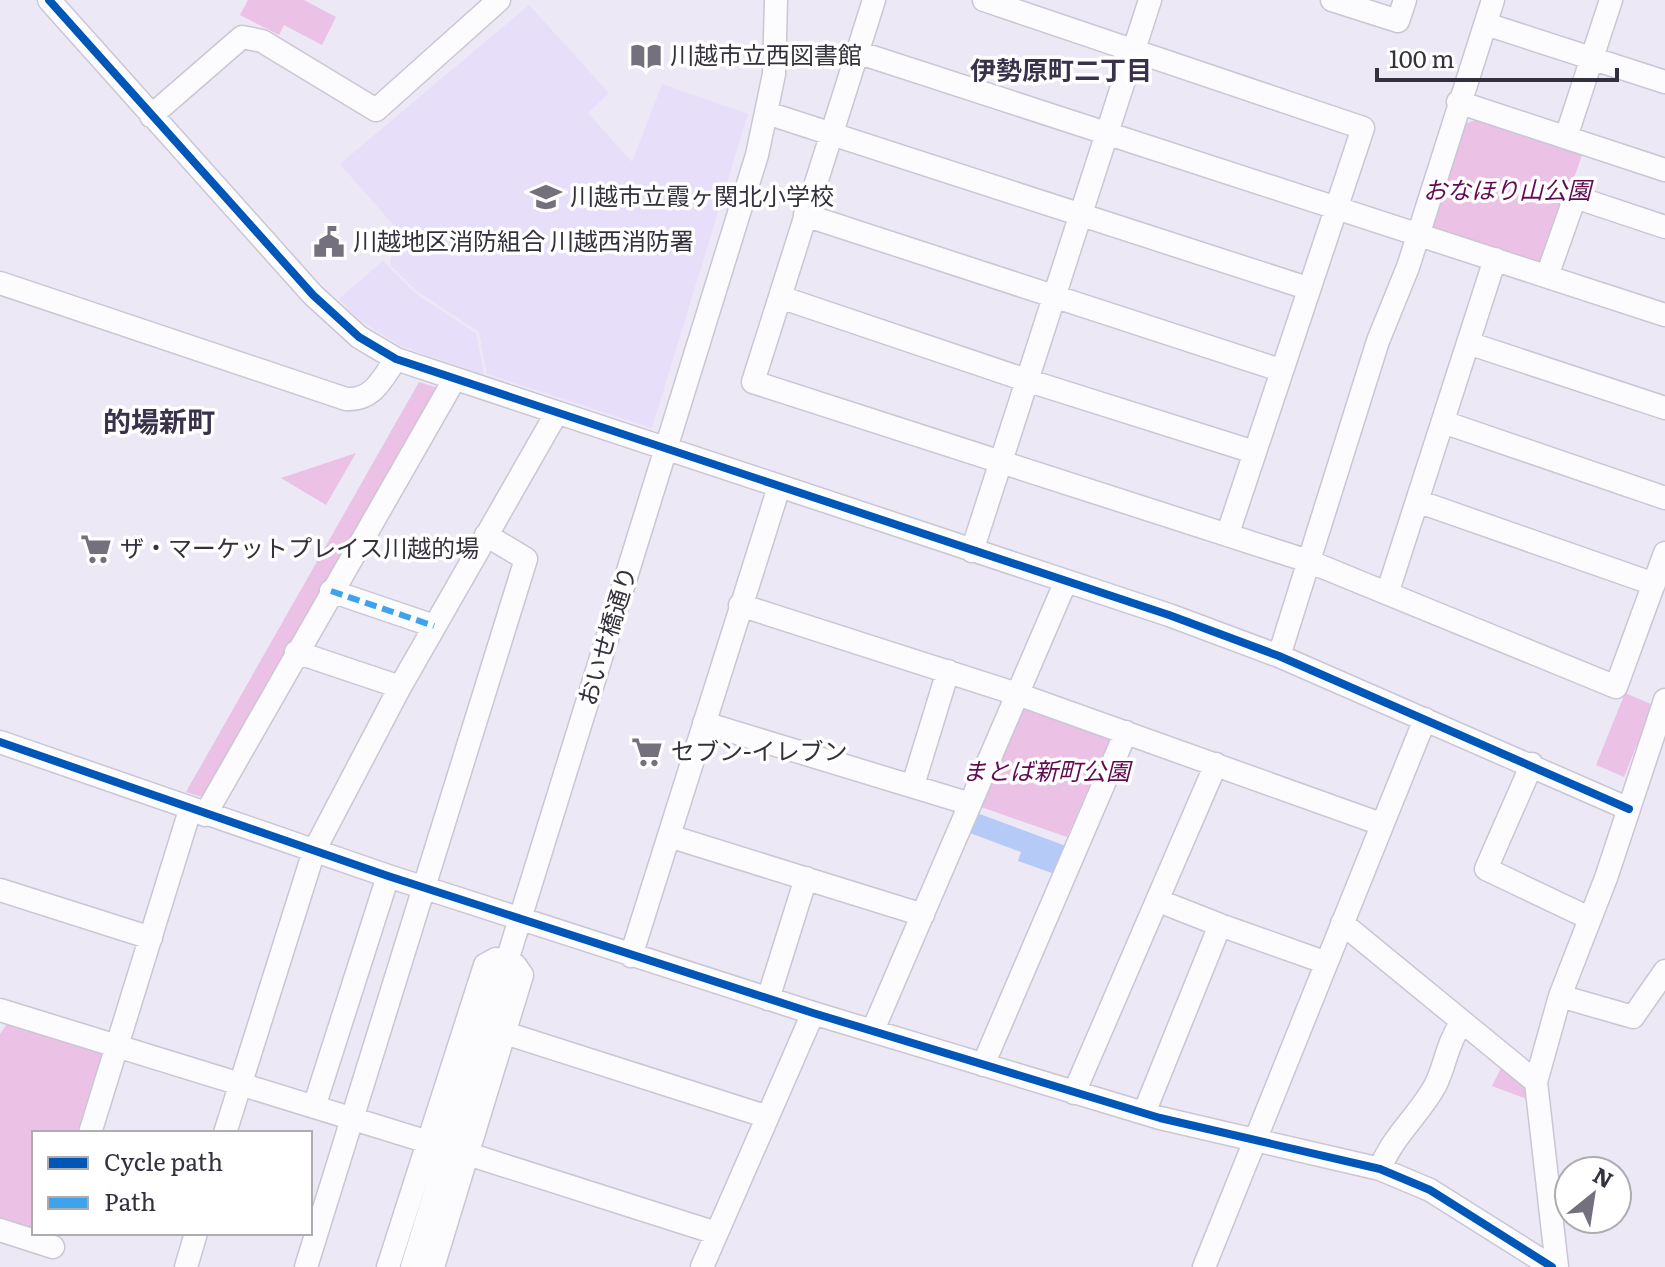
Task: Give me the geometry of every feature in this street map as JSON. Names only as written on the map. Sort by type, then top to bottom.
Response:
[{"type":"street","points":[[49,0],[339,322],[396,359],[1066,581],[1279,656],[1629,809]]},
{"type":"street","points":[[151,116],[242,37],[262,41],[376,110],[499,0]]},
{"type":"street","name":"おいせ橋通り","points":[[412,1267],[667,449],[767,113],[776,44],[776,0]]},
{"type":"street","points":[[874,0],[753,382],[1308,561],[1388,591],[1616,687],[1665,553]]},
{"type":"street","points":[[984,0],[1363,128],[1307,288],[1228,533]]},
{"type":"street","points":[[972,551],[1150,0]]},
{"type":"street","points":[[1332,0],[1398,21],[1405,0]]},
{"type":"street","points":[[1279,656],[1378,341],[1396,302],[1493,0]]},
{"type":"street","points":[[1566,137],[1611,0]]},
{"type":"street","points":[[1486,24],[1665,82]]},
{"type":"street","points":[[857,52],[1665,315]]},
{"type":"street","points":[[1458,102],[1665,170]]},
{"type":"street","points":[[767,113],[1307,288]]},
{"type":"street","points":[[1547,276],[1575,197],[1665,227]]},
{"type":"street","points":[[805,215],[1280,370]]},
{"type":"street","points":[[1388,591],[1495,259]]},
{"type":"street","points":[[0,283],[346,399],[360,400],[372,392],[396,359]]},
{"type":"street","points":[[780,297],[1026,380],[1254,452]]},
{"type":"street","points":[[1468,343],[1665,408]]},
{"type":"street","points":[[91,1131],[151,938],[197,812],[296,652],[454,380]]},
{"type":"street","points":[[226,1131],[314,851],[400,687],[556,414]]},
{"type":"street","points":[[1443,422],[1665,498]]},
{"type":"street","points":[[631,956],[779,487]]},
{"type":"street","points":[[1417,501],[1654,584]]},
{"type":"street","points":[[306,1267],[526,559],[486,535]]},
{"type":"street","points":[[873,1030],[967,803],[1066,581]]},
{"type":"street","points":[[331,591],[434,626]]},
{"type":"street","points":[[740,605],[948,671],[1381,824]]},
{"type":"street","points":[[296,652],[400,687]]},
{"type":"street","points":[[913,785],[948,671]]},
{"type":"street","points":[[1554,1267],[1536,1082],[1560,996],[1663,709]]},
{"type":"street","points":[[1206,1266],[1324,962],[1425,719]]},
{"type":"street","points":[[704,723],[967,803]]},
{"type":"street","points":[[983,1065],[1126,732]]},
{"type":"street","points":[[0,742],[388,876],[813,1013],[1144,1113],[1380,1169],[1430,1190],[1554,1267]]},
{"type":"street","points":[[1074,1093],[1216,764]]},
{"type":"street","points":[[1532,764],[1486,869],[1589,918]]},
{"type":"street","points":[[669,836],[923,915]]},
{"type":"street","points":[[314,1107],[388,876]]},
{"type":"street","points":[[768,999],[806,878]]},
{"type":"street","points":[[0,890],[151,938]]},
{"type":"street","points":[[1159,901],[1324,962]]},
{"type":"street","points":[[1342,923],[1407,973],[1461,1023],[1536,1082]]},
{"type":"street","points":[[1144,1113],[1220,925]]},
{"type":"street","points":[[388,1267],[485,965],[496,959],[506,961],[522,975],[433,1267]]},
{"type":"street","points":[[1560,996],[1633,1017],[1665,971]]},
{"type":"street","points":[[1,1012],[428,1142]]},
{"type":"street","points":[[702,1267],[765,1116],[813,1013]]},
{"type":"street","points":[[1380,1169],[1386,1153],[1435,1085],[1448,1044],[1461,1023]]},
{"type":"street","points":[[505,1033],[765,1116]]},
{"type":"street","points":[[468,1154],[716,1233]]},
{"type":"street","points":[[0,1230],[52,1249]]},
{"type":"street","points":[[186,1267],[195,1235]]},
{"type":"shaded area","name":"川越市立霞ヶ関北小学校","points":[[529,5],[609,93],[588,113],[632,162],[662,84],[748,114],[652,428],[487,374],[479,332],[414,289],[390,265],[397,229],[340,164]]},
{"type":"shaded area","points":[[383,261],[416,294],[476,333],[484,375],[399,345],[357,318],[339,299]]},
{"type":"green space","points":[[248,0],[304,0],[336,17],[322,45],[284,25],[279,35],[240,15]]},
{"type":"green space","name":"おなほり山公園","points":[[1475,120],[1582,155],[1545,263],[1541,265],[1436,232],[1432,226],[1465,124]]},
{"type":"green space","points":[[419,382],[435,387],[437,394],[205,798],[186,792]]},
{"type":"green space","points":[[356,453],[326,505],[281,478]]},
{"type":"green space","points":[[1625,693],[1653,705],[1624,777],[1596,765]]},
{"type":"green space","name":"まとば新町公園","points":[[1024,707],[1111,738],[1067,837],[981,807]]},
{"type":"green space","points":[[9,1021],[103,1050],[106,1056],[83,1131],[32,1131],[32,1233],[0,1223],[0,1034]]},
{"type":"green space","points":[[1503,1064],[1526,1083],[1529,1100],[1492,1086]]},
{"type":"water","points":[[977,813],[1066,846],[1055,874],[1018,861],[1021,852],[970,833]]},
{"type":"marked path","points":[[331,591],[434,626]]},
{"type":"cycle path","points":[[49,0],[313,295],[359,337],[396,359],[1169,615],[1279,656],[1629,809]]},
{"type":"cycle path","points":[[0,742],[388,876],[813,1013],[1160,1118],[1380,1169],[1430,1190],[1552,1267]]},
{"type":"place","name":"川越市立西図書館","points":[[646,56]]},
{"type":"place","name":"川越市立霞ヶ関北小学校","points":[[546,197]]},
{"type":"place","name":"川越地区消防組合 川越西消防署","points":[[329,242]]},
{"type":"place","name":"ザ・マーケットプレイス川越的場","points":[[96,549]]},
{"type":"place","name":"セブン-イレブン","points":[[647,752]]},
{"type":"district","name":"伊勢原町二丁目","points":[[1061,71]]},
{"type":"district","name":"的場新町","points":[[159,422]]}]
